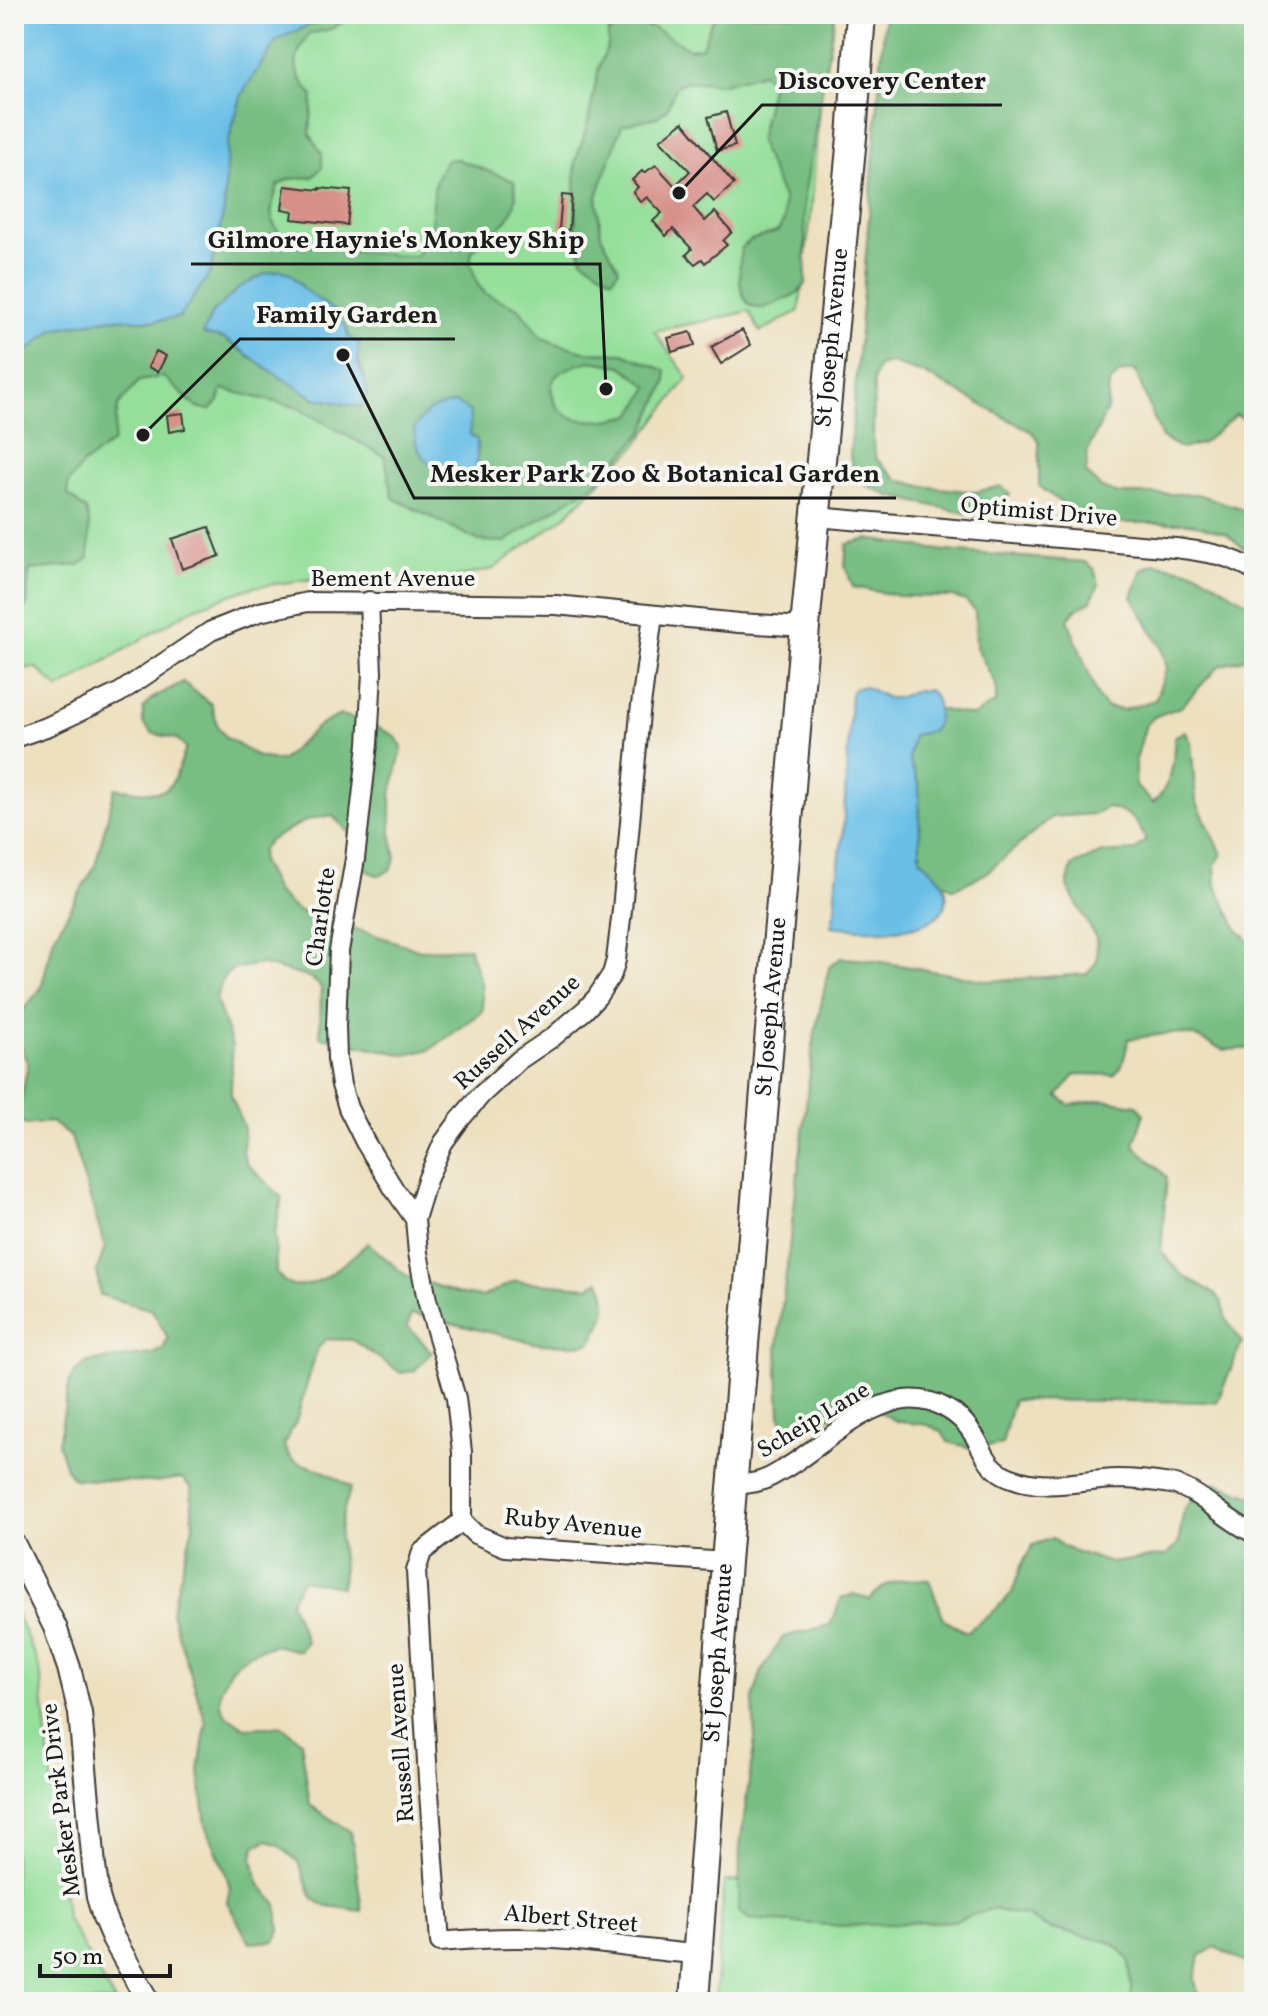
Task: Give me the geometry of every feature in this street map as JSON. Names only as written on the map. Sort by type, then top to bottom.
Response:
[{"type":"main road","name":"St Joseph Avenue","points":[[694,2002],[726,1562],[805,627],[861,14]]},
{"type":"street","name":"Optimist Drive","points":[[816,517],[1175,548],[1236,559],[1254,570]]},
{"type":"street","name":"Charlotte","points":[[369,601],[372,652],[369,730],[355,859],[339,951],[337,1059],[348,1108],[387,1178],[415,1219]]},
{"type":"street","name":"Bement Avenue","points":[[14,738],[49,726],[119,693],[211,631],[259,612],[308,602],[556,605],[805,627]]},
{"type":"street","name":"Russell Avenue","points":[[440,1942],[416,1571],[419,1556],[462,1521],[462,1452],[456,1398],[427,1300],[415,1219],[443,1143],[462,1117],[519,1060],[585,1010],[612,974],[622,910],[640,713],[653,615]]},
{"type":"street","name":"Scheip Lane","points":[[733,1484],[764,1480],[793,1464],[869,1411],[890,1403],[919,1400],[958,1415],[976,1439],[982,1453],[994,1467],[1008,1476],[1047,1486],[1116,1479],[1175,1485],[1192,1492],[1230,1521],[1254,1533]]},
{"type":"street","name":"Ruby Avenue","points":[[462,1521],[475,1534],[505,1547],[726,1562]]},
{"type":"street","name":"Mesker Park Drive","points":[[14,1545],[49,1614],[69,1668],[80,1713],[98,1897],[113,1938],[149,2002]]},
{"type":"street","name":"Albert Street","points":[[440,1942],[483,1937],[584,1941],[698,1954]]},
{"type":"green space","points":[[14,14],[826,14],[811,214],[799,311],[760,332],[749,311],[654,331],[688,378],[634,448],[563,518],[493,569],[453,578],[319,578],[253,587],[194,608],[59,689],[37,668],[16,668],[14,663]]},
{"type":"green space","points":[[332,14],[356,14],[331,29],[309,34],[299,52],[296,66],[313,96],[310,134],[322,154],[322,167],[313,177],[289,179],[278,185],[272,212],[276,228],[300,242],[319,246],[363,253],[416,256],[430,234],[435,182],[445,160],[457,159],[514,181],[515,204],[511,213],[472,251],[470,262],[478,285],[486,294],[519,308],[541,337],[587,352],[623,353],[666,371],[666,383],[644,431],[601,479],[505,542],[479,541],[393,498],[385,457],[296,407],[222,389],[219,401],[210,410],[196,407],[164,377],[139,381],[118,406],[113,442],[83,464],[68,483],[68,495],[86,510],[89,558],[79,565],[29,570],[27,605],[14,621],[14,362],[54,329],[112,318],[155,321],[224,211],[227,146],[242,94],[276,40]],"holes":[[[281,270],[291,274],[305,290],[337,314],[346,328],[365,378],[315,398],[225,339],[265,274]],[[590,361],[622,366],[649,387],[632,415],[593,421],[570,417],[560,410],[552,391],[555,377]],[[470,412],[470,435],[477,440],[478,451],[440,472],[418,449]]]},
{"type":"green space","points":[[718,14],[835,14],[804,196],[806,284],[794,295],[763,308],[747,301],[740,285],[741,248],[751,240],[777,232],[784,221],[783,198],[759,142],[772,82],[762,73],[723,84],[687,81],[676,86],[667,109],[657,117],[622,125],[597,196],[601,235],[619,269],[612,279],[582,259],[576,236],[575,163],[587,127],[599,67],[608,45],[608,33],[617,25],[630,21],[655,29],[690,49],[702,47]]},
{"type":"green space","points":[[885,14],[1254,14],[1254,428],[1250,422],[1236,415],[1203,443],[1182,449],[1162,438],[1135,370],[1119,373],[1109,385],[1107,410],[1088,450],[1086,473],[1101,488],[1119,494],[1197,494],[1237,507],[1254,517],[1254,557],[1227,534],[1190,523],[1116,523],[1076,514],[1039,486],[1039,442],[1032,432],[925,374],[891,363],[878,366],[874,378],[873,444],[876,459],[899,480],[921,486],[975,492],[1001,486],[1010,495],[989,512],[978,516],[890,496],[855,480],[850,456]]},
{"type":"green space","points":[[868,539],[946,551],[1085,562],[1094,569],[1099,584],[1090,602],[1075,610],[1068,620],[1098,697],[1106,707],[1123,710],[1155,700],[1167,668],[1161,646],[1132,597],[1142,569],[1155,563],[1198,572],[1254,607],[1254,656],[1219,666],[1181,707],[1156,716],[1146,724],[1135,763],[1135,785],[1153,803],[1159,797],[1171,773],[1174,737],[1185,731],[1191,742],[1196,801],[1222,854],[1215,865],[1216,886],[1238,930],[1254,946],[1254,1048],[1223,1050],[1194,1036],[1172,1033],[1129,1039],[1122,1066],[1114,1075],[1076,1074],[1058,1096],[1070,1105],[1103,1100],[1137,1105],[1144,1114],[1134,1145],[1167,1177],[1161,1251],[1182,1275],[1213,1292],[1222,1302],[1225,1317],[1242,1342],[1217,1402],[1013,1400],[1002,1444],[974,1449],[948,1442],[941,1431],[928,1425],[896,1421],[862,1402],[845,1400],[842,1412],[804,1427],[787,1427],[780,1416],[777,1350],[814,1038],[829,967],[841,958],[870,960],[989,981],[1087,974],[1097,961],[1096,938],[1067,886],[1072,866],[1102,853],[1134,851],[1146,840],[1131,818],[1107,807],[1095,814],[1052,817],[985,874],[954,889],[943,883],[920,858],[919,785],[909,757],[913,735],[932,728],[938,709],[973,716],[996,702],[996,685],[976,647],[975,611],[966,601],[953,597],[900,596],[853,587],[845,565],[847,544]]},
{"type":"green space","points":[[183,682],[211,704],[218,727],[226,737],[258,757],[281,761],[318,726],[340,715],[363,720],[395,736],[402,747],[391,795],[391,833],[396,858],[391,869],[380,876],[365,869],[350,835],[332,815],[307,820],[270,840],[262,849],[261,861],[277,893],[296,910],[421,950],[469,948],[481,983],[483,1011],[431,1049],[406,1055],[320,1037],[321,987],[311,978],[260,964],[234,969],[224,976],[216,999],[232,1046],[231,1095],[244,1128],[243,1153],[247,1164],[282,1198],[275,1234],[276,1272],[285,1282],[296,1286],[307,1285],[341,1267],[368,1243],[405,1275],[456,1293],[482,1297],[515,1281],[589,1287],[599,1280],[606,1305],[603,1320],[590,1343],[577,1345],[539,1344],[412,1314],[407,1326],[432,1352],[414,1371],[401,1373],[352,1340],[326,1339],[317,1349],[296,1422],[284,1444],[294,1461],[323,1471],[351,1487],[340,1530],[341,1587],[302,1580],[290,1602],[306,1641],[299,1651],[274,1645],[250,1653],[230,1669],[220,1692],[220,1704],[226,1715],[245,1728],[282,1726],[301,1741],[310,1805],[351,1832],[362,1911],[322,1905],[312,1897],[298,1862],[279,1845],[267,1840],[255,1846],[253,1859],[259,1883],[277,1905],[280,1930],[274,1941],[250,1943],[227,1902],[230,1888],[206,1825],[199,1771],[206,1722],[171,1613],[193,1526],[191,1488],[182,1478],[155,1482],[73,1479],[58,1443],[70,1380],[77,1370],[88,1362],[152,1354],[163,1349],[168,1338],[152,1310],[100,1295],[97,1271],[105,1247],[71,1137],[51,1122],[25,1125],[18,1114],[28,1064],[14,1033],[17,1018],[41,988],[54,937],[95,866],[115,788],[157,792],[170,786],[175,778],[186,748],[177,739],[152,733],[143,723],[143,709],[151,699]]},
{"type":"green space","points":[[1217,1483],[1254,1497],[1254,1967],[1215,1947],[1200,1956],[1195,1979],[1199,2002],[1132,2002],[1129,1960],[1117,1946],[1050,1929],[1026,1916],[991,1909],[954,1921],[842,1926],[750,1919],[739,1912],[740,1846],[755,1739],[753,1699],[762,1670],[783,1637],[830,1625],[842,1598],[854,1594],[870,1600],[889,1584],[912,1579],[929,1580],[944,1620],[966,1632],[990,1615],[1012,1593],[1021,1566],[1033,1545],[1053,1538],[1063,1547],[1110,1563],[1166,1555],[1178,1545],[1184,1509],[1204,1487]]},
{"type":"green space","points":[[14,1608],[40,1668],[66,1917],[115,2002],[14,2002]]},
{"type":"green space","points":[[724,1881],[1145,1904],[1141,2002],[715,2002]]},
{"type":"water","points":[[14,14],[332,14],[277,40],[242,94],[227,146],[224,211],[210,273],[180,317],[155,321],[112,318],[54,329],[14,362]]},
{"type":"water","points":[[281,270],[291,274],[305,290],[338,314],[348,337],[359,342],[358,363],[367,388],[361,407],[315,398],[225,339],[203,334],[212,313],[240,287],[265,274]]},
{"type":"water","points":[[456,403],[470,412],[470,434],[477,440],[477,476],[469,478],[452,476],[435,468],[422,455],[416,441],[414,429],[426,413]]},
{"type":"water","points":[[864,686],[887,698],[929,690],[938,708],[933,729],[913,735],[909,757],[919,785],[920,858],[942,882],[946,901],[942,911],[932,920],[905,929],[831,926],[843,833],[851,694],[854,689]]},
{"type":"building","points":[[726,112],[735,146],[717,151],[708,117]]},
{"type":"building","points":[[683,122],[734,184],[714,202],[707,194],[693,207],[705,221],[715,212],[732,232],[723,241],[727,245],[705,263],[702,259],[695,264],[686,255],[692,249],[673,229],[666,236],[653,221],[662,213],[647,197],[641,202],[633,192],[638,187],[632,180],[656,165],[675,186],[690,171],[660,140]]},
{"type":"building","points":[[285,186],[351,191],[347,225],[292,219],[293,211],[282,209]]},
{"type":"building","points":[[562,195],[572,196],[569,230],[559,229]]},
{"type":"building","points":[[742,330],[751,345],[721,364],[711,347]]},
{"type":"building","points":[[691,332],[695,345],[672,352],[668,338]]},
{"type":"building","points":[[156,351],[166,356],[158,372],[148,367]]},
{"type":"building","points":[[183,413],[185,429],[169,432],[167,415]]},
{"type":"building","points":[[209,527],[220,556],[182,569],[172,539]]},
{"type":"place","name":"Discovery Center","points":[[679,193]]},
{"type":"place","name":"Mesker Park Zoo & Botanical Garden","points":[[343,355]]},
{"type":"place","name":"Gilmore Haynie's Monkey Ship","points":[[606,389]]},
{"type":"place","name":"Family Garden","points":[[143,435]]}]
